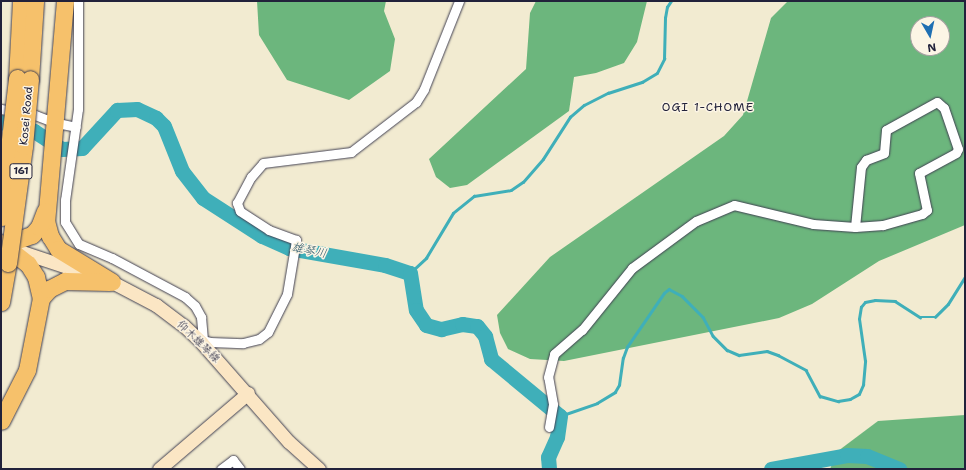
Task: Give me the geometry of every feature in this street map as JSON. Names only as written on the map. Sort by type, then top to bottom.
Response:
[{"type":"highway","name":"Kosei Road","points":[[1,302],[8,263],[24,146],[21,1]]},
{"type":"highway","name":"Kosei Road","points":[[1,217],[34,1]]},
{"type":"highway","points":[[64,1],[56,123],[46,211],[49,232],[56,246],[112,282]]},
{"type":"highway","points":[[2,245],[32,235],[39,227],[46,211]]},
{"type":"highway","points":[[1,421],[27,370],[41,298],[36,277],[28,264],[2,245]]},
{"type":"highway","points":[[41,298],[54,285],[69,280],[112,282]]},
{"type":"main road","name":"仰木雄琴線","points":[[2,245],[112,282],[156,305],[202,341],[289,442],[319,469]]},
{"type":"main road","points":[[160,469],[248,393]]},
{"type":"street","points":[[78,1],[75,131],[65,200],[65,222],[79,244],[112,258],[185,297],[195,306],[201,317],[202,341],[243,344],[259,339],[268,332],[287,294],[296,240],[269,230],[240,211],[237,203],[251,177],[262,163],[351,152],[416,102],[424,89],[459,1]]},
{"type":"street","points":[[549,427],[553,404],[548,377],[554,354],[582,330],[632,268],[696,221],[734,206],[813,224],[855,227],[883,225],[922,214],[927,210],[919,173],[956,153],[958,149],[942,105],[936,102],[886,130],[884,153],[866,160],[861,166],[855,227]]},
{"type":"street","points":[[1,109],[35,114],[75,131]]},
{"type":"street","points":[[221,469],[233,460],[240,469]]},
{"type":"green space","points":[[257,1],[386,1],[384,11],[395,39],[390,71],[349,100],[287,80],[259,35]]},
{"type":"green space","points":[[536,1],[647,1],[637,42],[624,63],[596,73],[574,77],[569,111],[467,185],[450,188],[436,177],[429,159],[526,69],[530,13]]},
{"type":"green space","points":[[788,1],[965,1],[965,225],[879,261],[812,304],[779,318],[564,361],[530,359],[508,349],[500,333],[497,315],[550,257],[724,136],[743,115],[771,18]]},
{"type":"green space","points":[[965,415],[965,469],[830,469],[838,451],[878,421]]},
{"type":"waterway","points":[[410,273],[426,258],[453,213],[474,196],[511,190],[523,182],[543,159],[570,117],[584,105],[608,93],[642,82],[657,73],[664,59],[665,18],[667,7],[671,1]]},
{"type":"waterway","name":"雄琴川","points":[[1,122],[34,131],[62,149],[82,148],[117,110],[137,109],[156,118],[164,126],[182,171],[203,198],[262,236],[289,248],[385,265],[410,273],[416,310],[426,325],[441,329],[462,324],[477,326],[485,336],[491,359],[560,416],[557,437],[548,457],[549,469]]},
{"type":"waterway","points":[[560,416],[597,403],[615,392],[619,385],[623,358],[627,347],[664,293],[669,289],[682,296],[703,317],[713,336],[727,350],[739,355],[767,351],[778,355],[806,370],[820,396],[838,401],[850,399],[859,394],[863,385],[865,361],[859,319],[861,307],[865,302],[875,300],[895,301],[920,317],[935,317],[948,304],[965,277]]},
{"type":"waterway","name":"雄琴川","points":[[771,469],[847,455],[867,456],[899,469]]},
{"type":"district","name":"OGI 1-CHOME","points":[[708,108]]}]
